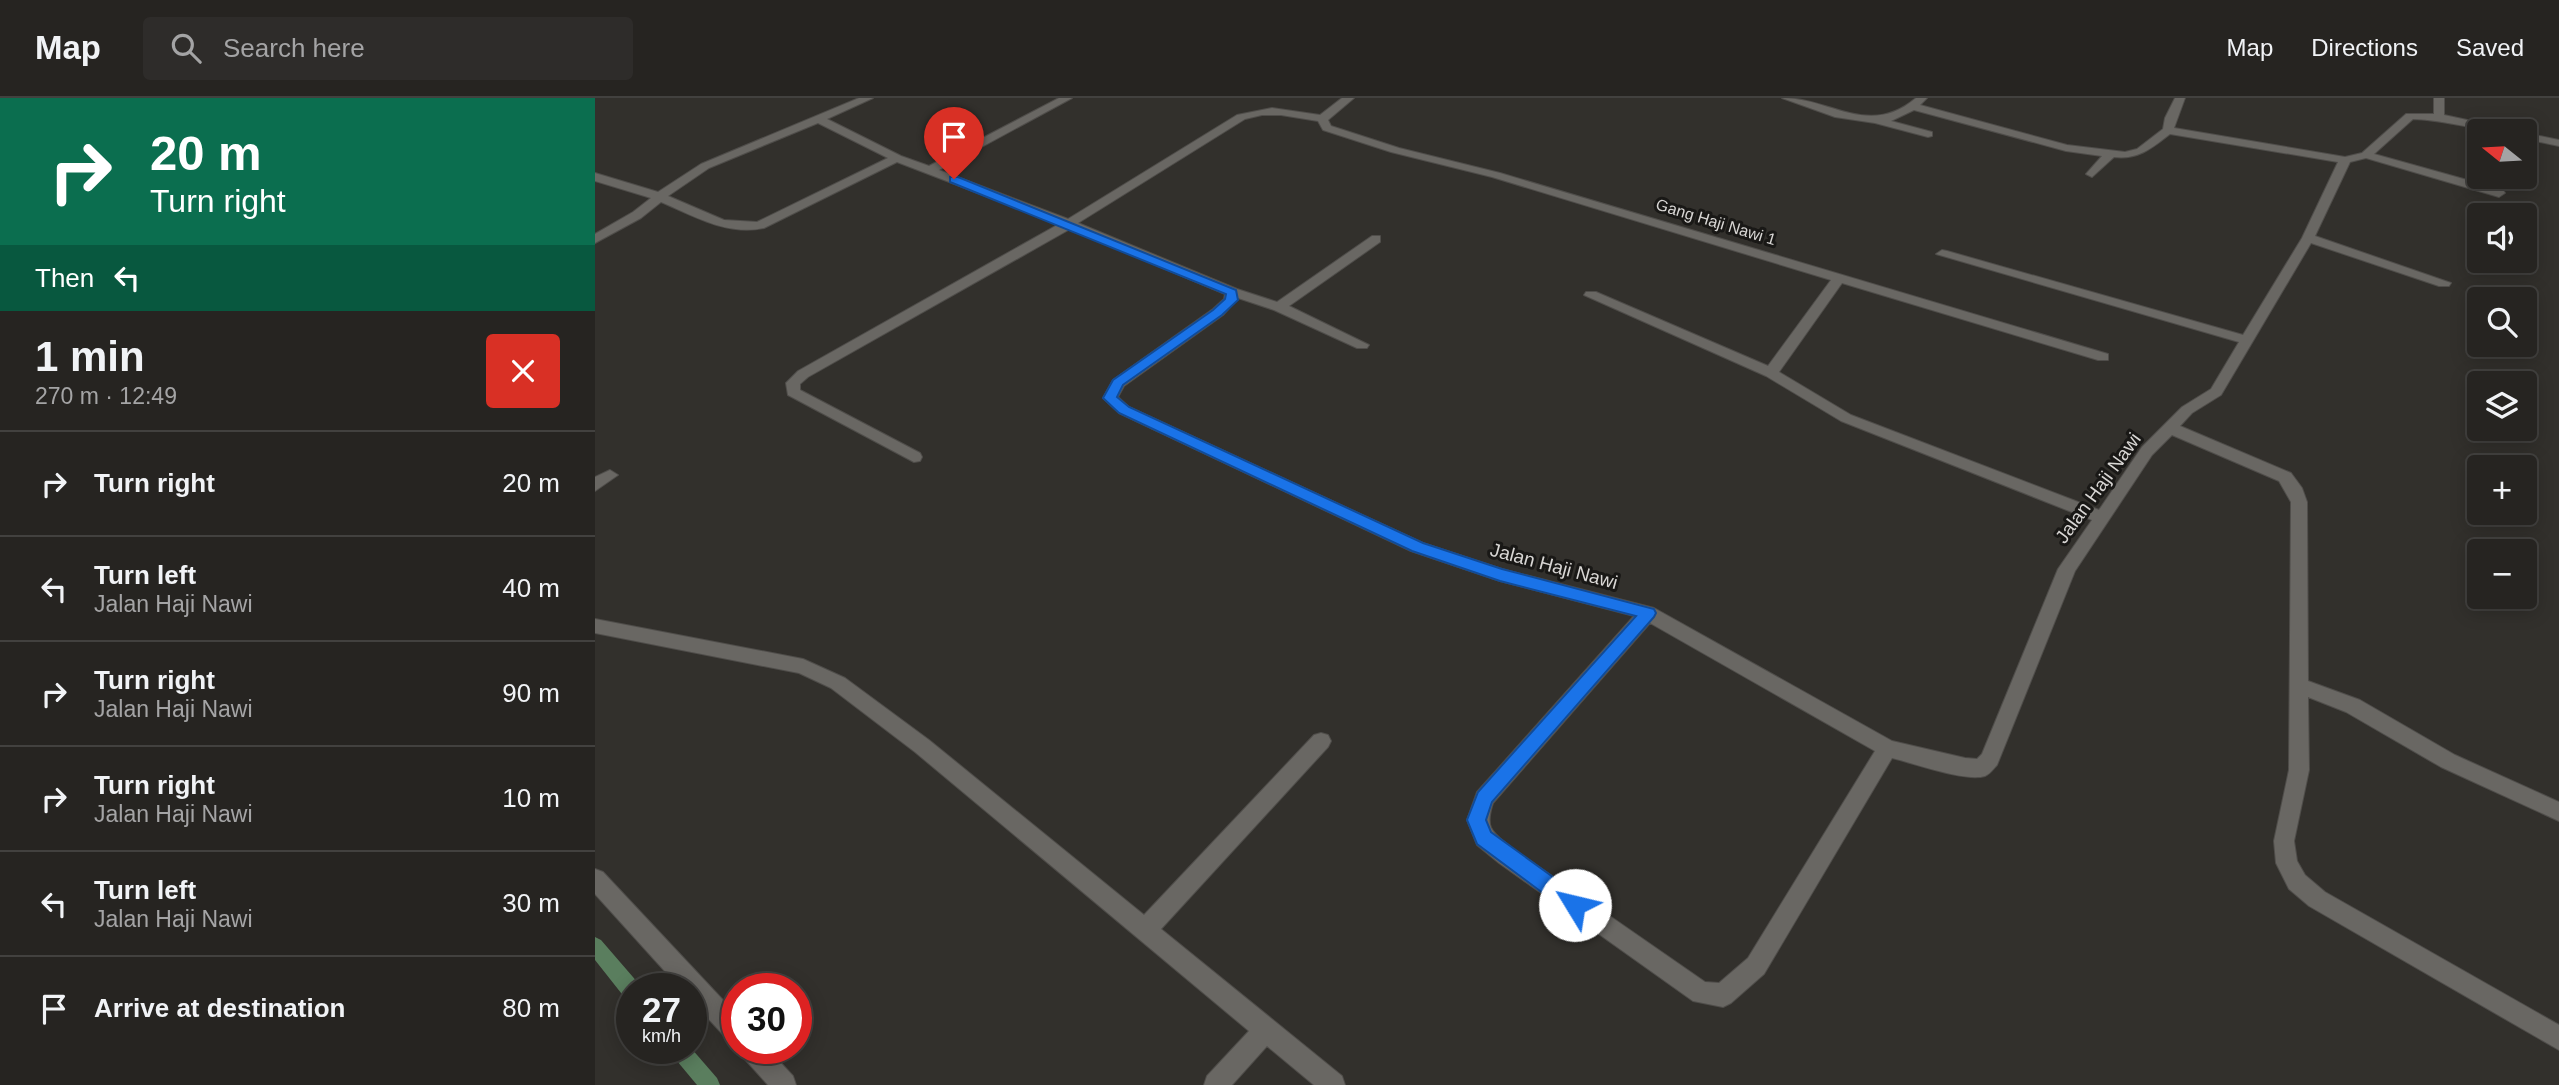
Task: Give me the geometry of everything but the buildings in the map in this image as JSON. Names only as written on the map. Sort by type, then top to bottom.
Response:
[{"type":"street","points":[[595,239],[637,215],[682,179],[705,166],[868,98]]},
{"type":"street","points":[[931,170],[1067,98]]},
{"type":"street","points":[[1322,119],[1349,98]]},
{"type":"street","points":[[1787,98],[1858,120],[1896,117],[1918,103],[2066,148],[2125,155],[2141,151],[2168,130],[2170,118],[2180,98]]},
{"type":"street","points":[[2439,98],[2439,117]]},
{"type":"street","name":"Gang Haji Nawi 1","points":[[914,457],[793,392],[793,383],[803,374],[1069,224],[1241,117],[1259,110],[1280,110],[1322,119],[1327,128],[1395,150],[1496,175],[2103,357]]},
{"type":"street","points":[[2168,130],[2345,160],[2365,155],[2410,116],[2439,117],[2467,123]]},
{"type":"street","points":[[817,118],[897,158],[1069,224],[1232,292],[1279,307],[1362,345]]},
{"type":"street","points":[[1873,119],[1928,134]]},
{"type":"street","points":[[2537,138],[2559,143]]},
{"type":"street","points":[[2092,174],[2111,153]]},
{"type":"street","points":[[2365,155],[2499,193]]},
{"type":"street","points":[[595,177],[661,197],[717,223],[747,227],[760,225],[897,158]]},
{"type":"street","name":"Jalan Haji Nawi","points":[[1232,292],[1231,300],[1218,312],[1118,383],[1110,398],[1124,410],[1417,547],[1500,575],[1648,613],[1887,748],[1965,767],[1982,768],[1990,760],[2067,569],[2147,451],[2187,410],[2215,392],[2308,238],[2345,160]]},
{"type":"street","points":[[2308,238],[2445,283]]},
{"type":"street","points":[[1279,307],[1376,239]]},
{"type":"street","points":[[1942,254],[2246,341]]},
{"type":"street","points":[[1771,373],[1839,278]]},
{"type":"street","points":[[1591,295],[1771,373],[1846,418],[2101,517]]},
{"type":"street","points":[[2171,428],[2285,477],[2294,488],[2299,502],[2299,770],[2284,841],[2287,863],[2297,882],[2317,900],[2559,1038]]},
{"type":"street","points":[[595,485],[610,475]]},
{"type":"street","points":[[1648,613],[1485,798],[1477,820],[1484,838],[1506,856],[1701,993],[1723,995],[1756,966],[1887,748]]},
{"type":"street","points":[[595,626],[803,666],[838,683],[922,746],[1333,1085]]},
{"type":"street","points":[[2300,686],[2353,706],[2448,761],[2559,812]]},
{"type":"street","points":[[1146,929],[1321,741]]},
{"type":"street","points":[[595,879],[721,1016]]},
{"type":"street","points":[[1216,1085],[1267,1030]]},
{"type":"street","points":[[765,1064],[784,1085]]},
{"type":"waterway","points":[[595,946],[617,973]]},
{"type":"waterway","points":[[692,1064],[710,1085]]},
{"type":"route","points":[[954,179],[1232,292],[1231,300],[1218,312],[1118,383],[1110,398],[1124,410],[1417,547],[1500,575],[1648,613],[1485,798],[1477,820],[1484,838],[1575,905]]}]
